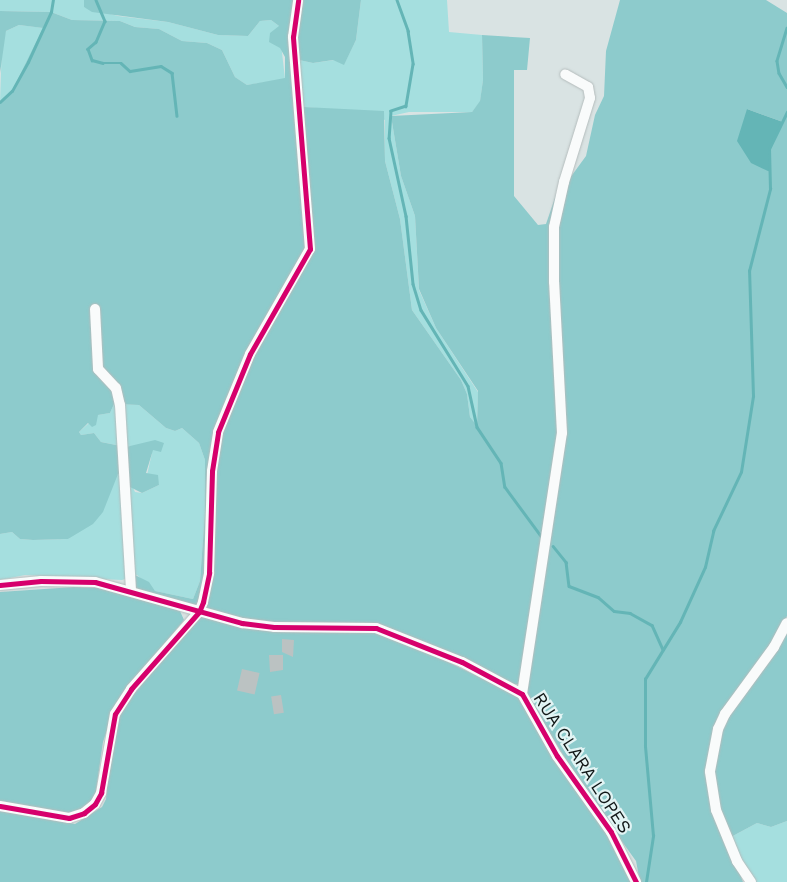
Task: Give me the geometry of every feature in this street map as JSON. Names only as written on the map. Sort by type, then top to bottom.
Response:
[{"type":"street","points":[[0,806],[69,818],[84,813],[95,804],[102,792],[110,734],[118,709],[131,689],[199,612],[209,573],[212,472],[218,432],[250,354],[310,249],[293,37],[298,0]]},
{"type":"street","points":[[522,694],[562,433],[554,282],[554,227],[564,182],[590,98],[588,87],[565,74]]},
{"type":"street","points":[[95,308],[98,368],[116,388],[120,406],[131,591]]},
{"type":"street","name":"RUA CLARA LOPES","points":[[0,585],[83,581],[131,591],[242,623],[274,627],[376,628],[454,659],[522,694],[557,756],[611,832],[636,882]]},
{"type":"street","points":[[751,882],[737,861],[719,817],[712,792],[710,771],[718,729],[725,714],[769,654],[787,623]]},
{"type":"shaded area","points":[[0,0],[84,0],[84,7],[118,16],[168,22],[218,35],[248,36],[260,21],[271,20],[279,26],[285,79],[247,85],[235,77],[222,50],[207,43],[182,41],[159,29],[135,27],[120,21],[72,20],[51,12],[0,11]]},
{"type":"shaded area","points":[[84,0],[361,0],[356,40],[344,65],[333,60],[313,63],[299,60],[304,107],[384,111],[385,161],[400,219],[412,310],[461,380],[467,394],[470,417],[477,426],[478,391],[436,328],[419,289],[415,216],[401,176],[391,116],[472,112],[480,101],[483,80],[482,35],[530,38],[527,70],[514,70],[514,196],[538,225],[546,224],[558,189],[567,182],[586,156],[595,115],[604,96],[606,51],[620,0],[766,0],[787,13],[787,616],[770,647],[723,709],[706,781],[743,882],[640,882],[636,861],[587,793],[519,684],[510,684],[376,623],[282,623],[236,619],[134,590],[133,574],[149,582],[155,591],[193,599],[200,581],[205,513],[205,460],[199,443],[182,428],[175,431],[166,428],[139,405],[114,404],[110,413],[98,415],[96,425],[92,427],[88,423],[79,432],[81,435],[94,433],[101,442],[126,447],[155,440],[164,443],[161,452],[153,450],[146,473],[158,475],[159,485],[142,493],[128,486],[126,473],[118,474],[103,512],[93,524],[68,539],[33,540],[20,539],[12,532],[0,534],[0,102],[12,91],[43,28],[19,25],[6,31],[0,73],[0,11],[51,12],[72,20],[120,21],[135,27],[159,29],[182,41],[207,43],[222,50],[235,77],[247,85],[285,78],[285,57],[280,48],[269,42],[270,33],[279,26],[271,20],[260,21],[248,36],[218,35],[168,22],[92,12],[84,7]],"holes":[[[747,109],[783,122],[769,149],[769,172]]]},
{"type":"shaded area","points":[[361,0],[447,0],[449,32],[482,35],[483,80],[480,102],[472,112],[409,112],[391,116],[401,176],[415,216],[419,290],[436,328],[478,392],[477,427],[470,417],[467,394],[461,380],[412,310],[400,219],[385,161],[385,120],[366,112],[304,107],[299,60],[313,63],[334,60],[344,64],[356,40]]},
{"type":"shaded area","points":[[19,25],[44,28],[12,91],[0,102],[2,42],[6,31]]},
{"type":"shaded area","points":[[747,109],[783,122],[769,149],[770,172],[751,163],[737,141]]},
{"type":"shaded area","points":[[114,404],[139,405],[166,428],[175,431],[182,428],[199,443],[205,460],[205,513],[200,581],[193,599],[155,591],[137,575],[122,580],[25,575],[0,580],[0,534],[12,532],[20,539],[33,540],[68,539],[118,474],[126,473],[135,492],[142,493],[159,485],[155,475],[147,475],[152,453],[149,444],[126,447],[101,442],[94,433],[81,435],[79,432],[98,415],[110,413]]},
{"type":"shaded area","points":[[74,587],[99,588],[180,611],[184,620],[116,703],[103,742],[95,798],[77,812],[63,814],[0,802],[0,592]]},
{"type":"shaded area","points":[[204,617],[382,634],[406,642],[517,695],[621,852],[633,882],[0,882],[0,810],[75,824],[102,807],[106,799],[109,762],[120,711],[197,618]]},
{"type":"shaded area","points":[[787,625],[787,821],[771,827],[757,823],[729,838],[711,790],[721,724]]},
{"type":"shaded area","points":[[787,821],[787,882],[756,882],[729,838],[757,823],[771,827]]},
{"type":"building","points":[[282,639],[294,640],[293,657],[282,652]]},
{"type":"building","points":[[269,655],[283,655],[283,670],[270,672]]},
{"type":"building","points":[[242,669],[260,673],[255,694],[237,690]]},
{"type":"building","points":[[281,695],[284,713],[274,714],[271,697]]},
{"type":"waterway","points":[[0,102],[12,91],[28,62],[51,12],[53,0]]},
{"type":"waterway","points":[[96,0],[105,21],[96,42],[88,49],[92,60],[103,63],[121,63],[130,71],[161,66],[172,73],[177,116]]},
{"type":"waterway","points":[[397,0],[408,31],[413,64],[406,106],[391,111],[389,138],[406,216],[413,284],[421,310],[468,386],[477,427],[501,463],[505,487],[541,536]]},
{"type":"waterway","points":[[787,28],[777,61],[779,73],[787,87]]},
{"type":"waterway","points":[[646,882],[653,836],[645,746],[645,679],[680,622],[705,567],[713,531],[741,472],[753,396],[749,271],[770,189],[769,149],[787,112]]},
{"type":"waterway","points":[[553,546],[566,562],[569,586],[598,597],[614,611],[630,613],[652,625],[663,650]]},
{"type":"cycle path","points":[[0,806],[69,818],[84,813],[95,804],[101,793],[115,714],[131,689],[199,612],[203,602],[209,573],[212,471],[218,432],[250,354],[310,249],[293,37],[298,0]]},
{"type":"cycle path","points":[[0,585],[41,581],[95,582],[242,623],[274,627],[376,628],[462,662],[522,694],[557,756],[611,832],[636,882]]}]
